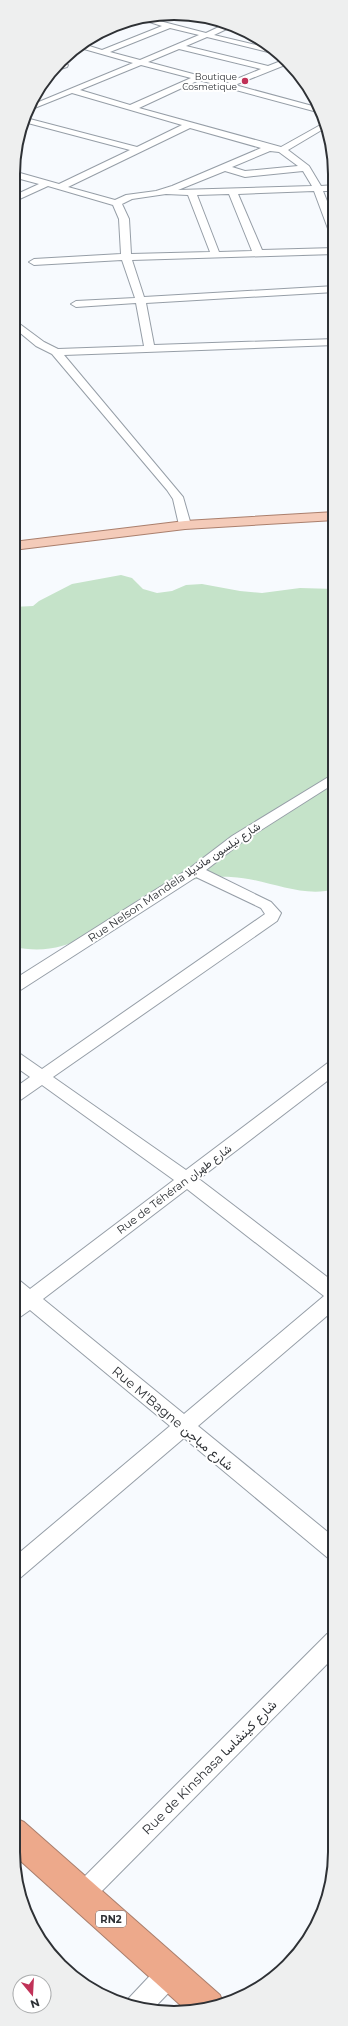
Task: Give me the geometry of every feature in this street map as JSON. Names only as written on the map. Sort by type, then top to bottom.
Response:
[{"type":"highway","name":"RN2","points":[[20,1839],[204,2003]]},
{"type":"main road","points":[[20,545],[185,525],[328,516]]},
{"type":"street","points":[[153,21],[265,50]]},
{"type":"street","points":[[103,52],[168,26]]},
{"type":"street","points":[[36,106],[224,28]]},
{"type":"street","points":[[181,47],[272,68],[288,70]]},
{"type":"street","points":[[86,48],[313,109]]},
{"type":"street","points":[[227,86],[282,64]]},
{"type":"street","points":[[133,108],[198,78]]},
{"type":"street","points":[[73,91],[269,148],[282,150],[306,168],[318,189],[328,215]]},
{"type":"street","points":[[29,121],[136,149]]},
{"type":"street","points":[[60,187],[136,149],[189,125]]},
{"type":"street","points":[[282,150],[321,128]]},
{"type":"street","points":[[160,194],[269,148]]},
{"type":"street","points":[[222,168],[245,174],[306,168]]},
{"type":"street","points":[[245,174],[251,191]]},
{"type":"street","points":[[20,176],[117,202],[130,197],[160,194],[328,188]]},
{"type":"street","points":[[20,196],[46,184]]},
{"type":"street","points":[[233,192],[258,254]]},
{"type":"street","points":[[192,193],[216,255]]},
{"type":"street","points":[[117,202],[124,219],[126,257],[140,299],[150,348]]},
{"type":"street","points":[[34,262],[126,257],[328,251]]},
{"type":"street","points":[[76,304],[140,299],[328,289]]},
{"type":"street","points":[[20,328],[40,344],[56,352],[180,499],[185,525]]},
{"type":"street","points":[[56,352],[328,342]]},
{"type":"street","name":"Rue Nelson Mandela شارع نيلسون مانديلا","points":[[20,983],[194,871],[238,839],[328,781]]},
{"type":"street","points":[[20,1092],[272,917],[273,913],[266,905],[194,871]]},
{"type":"street","points":[[20,1062],[186,1179],[328,1289]]},
{"type":"street","name":"Rue de Téhéran شارع طهران","points":[[20,1307],[328,1071]]},
{"type":"street","name":"Rue M'Bagne شارع مباجن","points":[[20,1291],[328,1545]]},
{"type":"street","points":[[20,1565],[328,1304]]},
{"type":"street","name":"Rue de Kinshasa شارع كينشاسا","points":[[83,1894],[328,1648]]},
{"type":"street","points":[[142,2003],[170,1973]]},
{"type":"green space","points":[[121,575],[132,578],[143,589],[157,593],[172,591],[186,585],[202,584],[240,591],[262,593],[300,588],[328,589],[328,890],[296,890],[244,878],[231,877],[211,877],[189,880],[169,884],[151,892],[88,935],[75,941],[62,946],[47,949],[20,948],[20,607],[33,606],[39,601],[72,584]]},
{"type":"place","name":"Boutique Cosmetique","points":[[245,81]]}]
